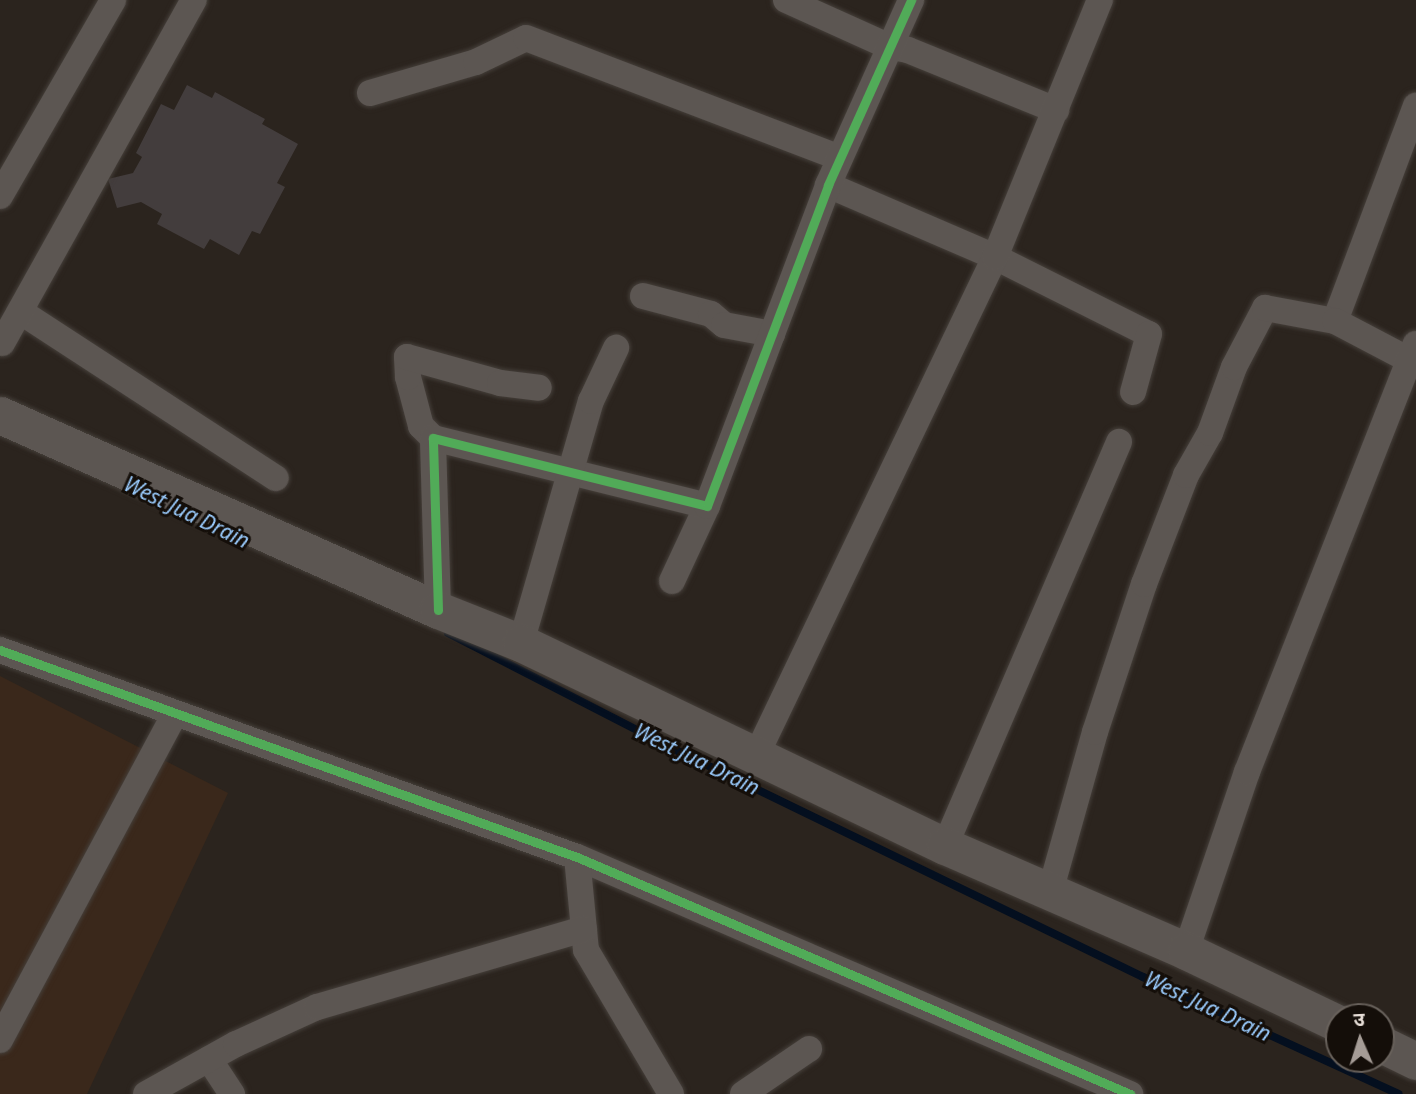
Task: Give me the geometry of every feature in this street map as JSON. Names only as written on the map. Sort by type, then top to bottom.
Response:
[{"type":"main road","points":[[0,415],[438,610],[521,643],[755,758],[945,846],[1186,951],[1325,1017]]},
{"type":"main road","points":[[1395,1051],[1416,1061]]},
{"type":"street","points":[[0,196],[113,0]]},
{"type":"street","points":[[1,344],[194,0]]},
{"type":"street","points":[[786,0],[890,47],[908,50],[1056,110]]},
{"type":"street","points":[[672,582],[707,506],[828,185],[911,0]]},
{"type":"street","points":[[755,758],[995,257],[1100,0]]},
{"type":"street","points":[[370,93],[476,62],[526,38],[840,158]]},
{"type":"street","points":[[1335,321],[1416,106]]},
{"type":"street","points":[[828,185],[995,257],[1149,334],[1133,392]]},
{"type":"street","points":[[643,296],[711,314],[724,325],[772,334]]},
{"type":"street","points":[[1050,892],[1095,732],[1144,584],[1234,367],[1265,308],[1335,321],[1414,352],[1247,772],[1186,951]]},
{"type":"street","points":[[21,312],[276,478]]},
{"type":"street","points":[[521,643],[591,401],[617,348]]},
{"type":"street","points":[[539,388],[500,383],[407,357],[408,377],[421,426],[433,438],[707,506]]},
{"type":"street","points":[[433,438],[438,610]]},
{"type":"street","points":[[945,846],[1119,442]]},
{"type":"street","points":[[0,650],[577,857],[1081,1084],[1130,1094]]},
{"type":"street","points":[[0,1040],[175,714]]},
{"type":"street","points":[[577,857],[586,950],[671,1094]]},
{"type":"street","points":[[146,1094],[209,1059],[317,1007],[583,929]]},
{"type":"street","points":[[743,1094],[809,1049]]},
{"type":"street","points":[[209,1059],[232,1094]]},
{"type":"shaded area","points":[[0,676],[228,793],[87,1094],[0,1094]]},
{"type":"building","points":[[187,85],[212,98],[215,92],[265,119],[262,124],[298,144],[277,183],[285,187],[260,234],[252,231],[239,255],[210,239],[204,249],[157,224],[162,214],[141,202],[117,208],[108,179],[133,173],[142,157],[136,153],[161,104],[174,110]]},
{"type":"waterway","name":"West Jua Drain","points":[[448,633],[680,752],[1143,977],[1398,1094]]},
{"type":"cycle path","points":[[438,610],[433,438],[707,506],[828,185],[911,0]]},
{"type":"cycle path","points":[[0,650],[577,857],[1130,1094]]}]
